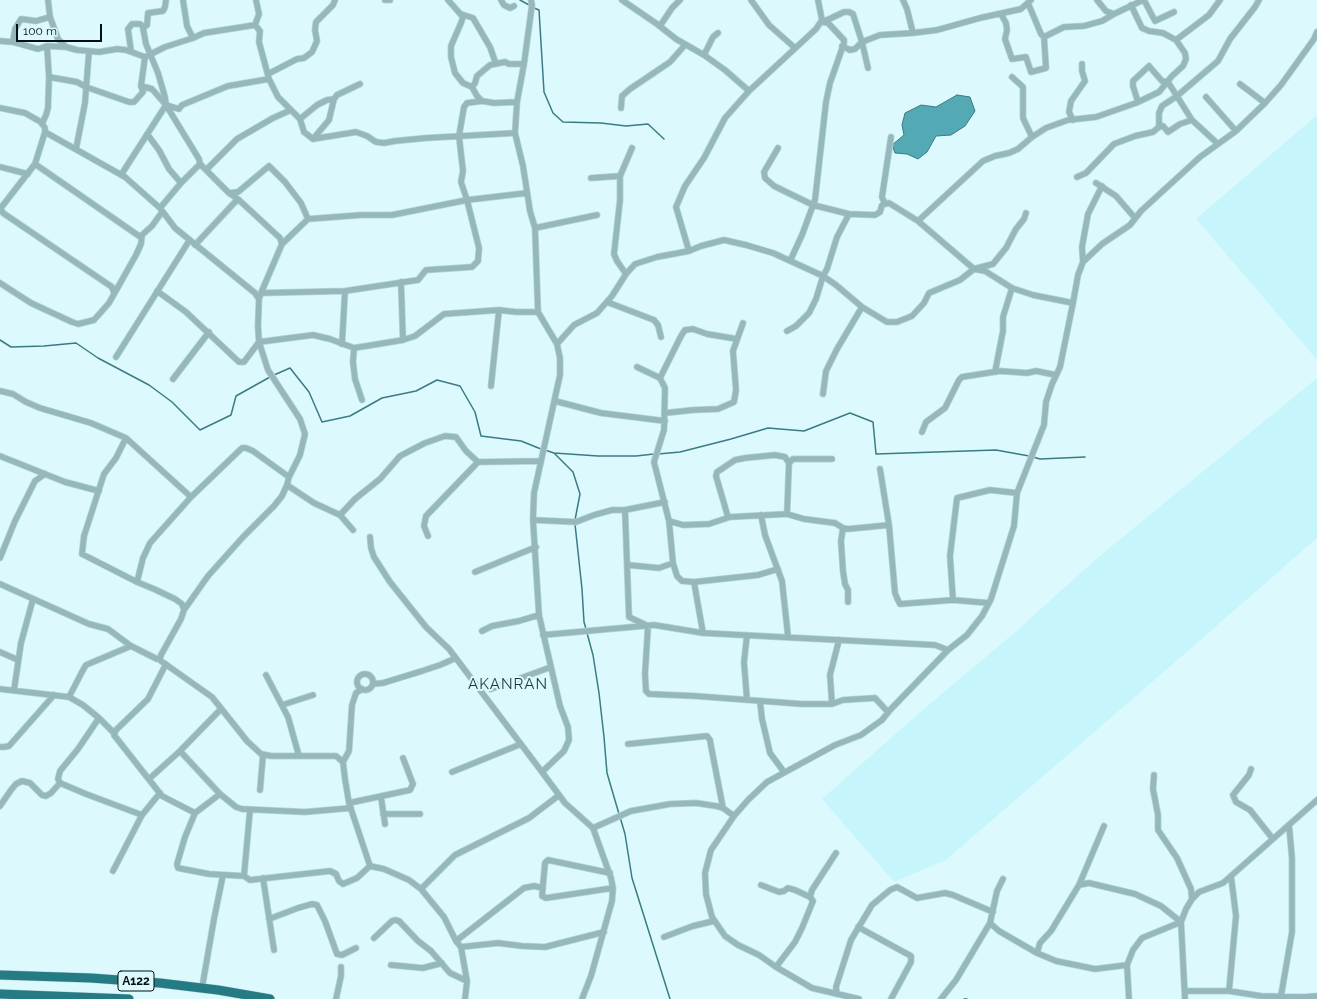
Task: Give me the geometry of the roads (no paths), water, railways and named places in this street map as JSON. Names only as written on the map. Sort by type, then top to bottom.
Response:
[{"type":"highway","name":"A122","points":[[0,975],[92,978],[160,983],[270,999]]},
{"type":"highway","name":"A122","points":[[0,994],[129,999]]},
{"type":"street","points":[[48,0],[50,17],[58,38],[66,47]]},
{"type":"street","points":[[121,175],[166,105],[158,73],[148,55],[143,33],[144,26],[147,25],[148,13],[163,11],[166,0]]},
{"type":"street","points":[[183,0],[187,26],[193,38]]},
{"type":"street","points":[[255,25],[259,14],[256,0]]},
{"type":"street","points":[[166,105],[179,109],[182,105],[228,86],[268,77],[297,59],[304,58],[312,52],[317,41],[314,30],[316,22],[335,0]]},
{"type":"street","points":[[385,0],[390,0]]},
{"type":"street","points":[[448,0],[463,17],[452,46],[451,57],[455,73],[463,83],[472,87],[476,96],[482,101]]},
{"type":"street","points":[[501,0],[504,5],[510,8],[514,6]]},
{"type":"street","points":[[622,0],[685,45],[704,55],[725,70],[749,91]]},
{"type":"street","points":[[660,26],[672,8],[680,0]]},
{"type":"street","points":[[750,0],[769,25],[795,48]]},
{"type":"street","points":[[818,0],[823,21]]},
{"type":"street","points":[[903,0],[907,9],[913,33]]},
{"type":"street","points":[[1097,0],[1106,11],[1114,14]]},
{"type":"street","points":[[1044,37],[1064,27],[1084,26],[1102,21],[1131,5],[1144,0],[1155,21],[1174,12]]},
{"type":"street","points":[[1176,40],[1209,15],[1220,0]]},
{"type":"street","points":[[1159,128],[1159,113],[1162,106],[1177,96],[1218,61],[1230,39],[1259,0]]},
{"type":"street","points":[[842,46],[850,50],[855,49],[862,42],[880,35],[937,30],[1000,14],[1021,9],[1030,1],[1041,34],[1044,37],[1046,68],[1031,72],[1026,57],[1012,59],[1006,39],[1006,23],[1000,14]]},
{"type":"street","points":[[532,5],[517,102],[515,133],[523,166],[530,211],[535,228],[538,312],[557,344],[560,358],[560,375],[555,401],[534,493],[533,520],[536,547],[539,615],[560,706],[568,727],[569,740],[564,752],[542,772]]},
{"type":"street","points":[[918,221],[983,161],[1018,149],[1046,128],[1073,120],[1096,117],[1138,102],[1159,92],[1172,76],[1183,66],[1186,59],[1185,53],[1176,40],[1163,33],[1149,31],[1142,28],[1131,5]]},
{"type":"street","points":[[689,252],[676,207],[685,186],[704,158],[725,118],[749,91],[823,21],[844,12],[853,14],[868,68]]},
{"type":"street","points":[[461,14],[473,18],[490,47],[496,64]]},
{"type":"street","points":[[13,42],[15,29],[21,19],[36,21],[50,17]]},
{"type":"street","points":[[790,261],[802,235],[813,204],[819,173],[826,102],[830,83],[844,43],[844,40],[828,23],[823,21]]},
{"type":"street","points":[[131,51],[128,29],[132,24],[140,24],[144,26]]},
{"type":"street","points":[[0,41],[13,42],[38,50],[48,46],[99,52],[117,49],[148,55],[165,47],[204,33],[255,25]]},
{"type":"street","points":[[255,25],[260,31],[258,42],[268,77],[278,97],[300,119],[304,132],[313,139],[356,132],[367,136],[376,142],[384,143],[395,140],[515,133]]},
{"type":"street","points":[[1082,262],[1102,244],[1130,225],[1141,211],[1200,157],[1236,131],[1265,103],[1281,85],[1314,40],[1317,32]]},
{"type":"street","points":[[704,55],[713,37],[718,33]]},
{"type":"street","points":[[621,108],[622,96],[630,88],[670,62],[685,45]]},
{"type":"street","points":[[42,124],[48,108],[48,46]]},
{"type":"street","points":[[76,149],[85,103],[89,51]]},
{"type":"street","points":[[49,77],[78,82],[86,87],[129,102],[134,102],[143,92],[141,86],[148,55]]},
{"type":"street","points":[[472,87],[477,76],[490,65],[505,62],[509,64],[524,64]]},
{"type":"street","points":[[1073,120],[1069,112],[1072,101],[1085,82],[1082,64]]},
{"type":"street","points":[[1138,102],[1132,86],[1133,81],[1149,66],[1162,81],[1168,82],[1192,120],[1218,144]]},
{"type":"street","points":[[1012,77],[1023,86],[1023,118],[1032,137]]},
{"type":"street","points":[[313,139],[329,120],[334,100],[337,95],[360,84]]},
{"type":"street","points":[[1240,84],[1265,103]]},
{"type":"street","points":[[141,86],[152,89],[166,105],[199,159],[200,164],[229,193],[239,200],[280,238],[282,244]]},
{"type":"street","points":[[1206,97],[1236,131]]},
{"type":"street","points":[[300,119],[317,105],[327,100],[334,100]]},
{"type":"street","points":[[45,132],[121,175],[146,194],[161,210],[174,228],[260,296],[345,290],[418,280],[426,270],[472,266],[478,261],[479,248],[461,182],[463,171],[459,136],[464,107],[467,103],[482,101],[494,103],[517,102]]},
{"type":"street","points":[[0,108],[25,113],[42,124],[45,128],[35,164],[0,208],[3,213],[112,287],[114,293]]},
{"type":"street","points":[[206,170],[237,139],[273,118],[291,110]]},
{"type":"street","points":[[1077,177],[1086,173],[1114,144],[1135,136],[1153,132],[1163,126],[1168,132],[1180,124],[1192,120]]},
{"type":"street","points":[[147,134],[159,150],[169,169],[181,183]]},
{"type":"street","points":[[885,204],[882,198],[891,137]]},
{"type":"street","points":[[626,274],[614,254],[620,200],[620,176],[632,148]]},
{"type":"street","points":[[778,148],[764,172],[765,178],[774,186],[813,204],[849,214],[875,215],[880,212],[882,205],[889,203],[918,221],[974,269],[985,272],[1012,288],[1033,295],[1073,303]]},
{"type":"street","points":[[35,164],[139,236],[142,236]]},
{"type":"street","points":[[0,283],[31,303],[78,324],[94,320],[109,303],[136,255],[141,244],[142,236],[152,226],[161,210],[181,183],[200,164]]},
{"type":"street","points":[[229,193],[238,192],[269,166],[285,182],[301,204],[308,219]]},
{"type":"street","points":[[0,167],[28,174]]},
{"type":"street","points":[[591,178],[620,176]]},
{"type":"street","points":[[858,999],[812,988],[725,936],[712,917],[706,894],[705,872],[711,850],[734,816],[767,782],[835,745],[861,734],[882,720],[948,650],[967,635],[982,616],[989,603],[1014,526],[1017,493],[1044,425],[1046,402],[1060,367],[1082,262],[1082,247],[1088,214],[1099,184],[1116,196],[1135,218]]},
{"type":"street","points":[[160,659],[160,655],[181,619],[184,610],[208,576],[282,496],[289,477],[300,455],[305,434],[300,419],[270,373],[259,342],[258,326],[260,296],[282,244],[308,219],[361,215],[392,215],[467,200],[527,193]]},
{"type":"street","points":[[195,245],[235,202],[239,200]]},
{"type":"street","points":[[557,344],[574,325],[597,313],[612,296],[626,274],[635,264],[656,258],[689,252],[701,246],[724,240],[746,245],[790,261],[823,276],[862,307],[887,322],[897,322],[912,316],[924,303],[929,293],[960,280],[974,269],[993,264],[1006,248],[1016,229],[1024,219],[1026,213]]},
{"type":"street","points":[[787,331],[796,326],[809,313],[816,299],[838,237],[849,214]]},
{"type":"street","points":[[535,228],[597,215]]},
{"type":"street","points":[[116,357],[189,241]]},
{"type":"street","points":[[401,282],[403,340]]},
{"type":"street","points":[[995,372],[1003,331],[1003,317],[1012,288]]},
{"type":"street","points":[[342,344],[345,290]]},
{"type":"street","points":[[157,291],[186,312],[209,332],[239,362],[244,362],[259,342],[313,335],[354,348],[403,340],[415,336],[444,314],[499,310],[538,312]]},
{"type":"street","points":[[607,302],[654,320],[658,325],[661,337]]},
{"type":"street","points":[[824,394],[826,371],[836,349],[862,307]]},
{"type":"street","points":[[491,386],[499,310]]},
{"type":"street","points":[[665,414],[718,408],[734,402],[736,390],[733,351],[743,322]]},
{"type":"street","points":[[660,378],[685,330],[693,329],[707,334],[737,339]]},
{"type":"street","points":[[173,379],[209,332]]},
{"type":"street","points":[[354,348],[353,362],[355,379],[362,400]]},
{"type":"street","points":[[637,367],[660,378],[665,388],[664,430],[654,462],[665,502],[669,521],[673,563],[678,576],[682,581],[694,582],[758,575],[778,569]]},
{"type":"street","points":[[922,432],[926,422],[945,408],[960,379],[1000,371],[1027,373],[1036,371],[1056,375]]},
{"type":"street","points":[[0,391],[13,394],[40,408],[91,423],[126,438],[191,497]]},
{"type":"street","points":[[555,401],[601,413],[665,421]]},
{"type":"street","points":[[340,515],[355,499],[380,479],[400,456],[425,443],[445,436],[456,437],[466,451],[478,462],[541,461]]},
{"type":"street","points":[[126,438],[116,458],[104,474],[84,536],[82,554],[137,582],[175,599],[182,604],[184,610]]},
{"type":"street","points":[[137,582],[143,558],[150,544],[191,497],[242,448],[253,451],[289,477]]},
{"type":"street","points":[[728,518],[716,476],[717,472],[735,460],[775,455],[785,457],[789,463],[787,514]]},
{"type":"street","points":[[0,456],[70,483],[99,491]]},
{"type":"street","points":[[789,463],[793,459],[832,459]]},
{"type":"street","points":[[428,536],[424,526],[426,516],[478,462]]},
{"type":"street","points":[[880,470],[889,525],[895,593],[900,604],[953,600],[989,603]]},
{"type":"street","points":[[0,558],[15,521],[34,481],[45,474]]},
{"type":"street","points":[[287,485],[314,503],[340,515],[353,530]]},
{"type":"street","points":[[953,600],[950,556],[957,498],[990,490],[1017,493]]},
{"type":"street","points":[[533,520],[576,522],[612,510],[625,510],[665,502]]},
{"type":"street","points":[[625,510],[629,617],[648,626]]},
{"type":"street","points":[[669,521],[683,525],[710,524],[728,518],[787,514],[804,519],[835,523],[842,528],[848,529],[889,525]]},
{"type":"street","points":[[761,515],[765,535],[782,581],[788,636]]},
{"type":"street","points":[[842,528],[841,541],[843,571],[845,584],[848,590],[848,602]]},
{"type":"street","points":[[370,537],[374,557],[390,582],[426,627],[449,649],[542,772],[558,796],[593,828],[610,874],[613,888],[612,901],[592,976],[582,999]]},
{"type":"street","points":[[475,572],[536,547]]},
{"type":"street","points":[[628,565],[659,568],[673,563]]},
{"type":"street","points":[[694,582],[703,633]]},
{"type":"street","points":[[0,584],[95,626],[108,629],[131,646],[157,659],[160,659],[212,697],[247,741],[255,750],[263,755],[336,756],[343,762]]},
{"type":"street","points":[[14,690],[18,660],[32,599]]},
{"type":"street","points":[[482,631],[492,626],[519,621],[539,615]]},
{"type":"street","points":[[543,635],[654,625],[703,633],[788,636],[935,645],[948,650]]},
{"type":"street","points":[[648,626],[645,674],[646,691],[648,694],[652,693],[802,704],[832,704],[843,700],[875,698],[888,712]]},
{"type":"street","points":[[747,700],[744,662],[748,635]]},
{"type":"street","points":[[832,704],[830,675],[839,640]]},
{"type":"street","points":[[70,697],[82,670],[86,665],[131,646]]},
{"type":"street","points":[[0,652],[18,660]]},
{"type":"street","points":[[370,866],[350,806],[343,762],[349,751],[352,705],[354,697],[356,693],[362,689],[366,690],[370,688],[373,684],[383,683],[440,666],[456,658]]},
{"type":"street","points":[[114,733],[146,702],[166,664]]},
{"type":"street","points":[[491,689],[551,667]]},
{"type":"street","points":[[266,674],[288,718],[299,756]]},
{"type":"street","points":[[362,689],[358,686],[357,682],[358,678],[362,675],[366,674],[370,676],[373,680],[373,684]]},
{"type":"street","points":[[0,689],[70,697],[83,705],[114,733],[162,796],[195,814]]},
{"type":"street","points":[[0,747],[4,748],[8,746],[54,695]]},
{"type":"street","points":[[282,705],[313,695]]},
{"type":"street","points":[[760,701],[762,719],[770,753],[784,772]]},
{"type":"street","points":[[149,779],[180,751],[221,709]]},
{"type":"street","points":[[60,783],[58,779],[60,771],[78,749],[99,718]]},
{"type":"street","points":[[628,744],[707,736],[710,740],[723,808]]},
{"type":"street","points":[[452,772],[521,744]]},
{"type":"street","points":[[180,751],[220,794],[236,807],[250,810],[305,812],[350,806],[410,790],[413,784],[403,758]]},
{"type":"street","points":[[260,790],[263,755]]},
{"type":"street","points":[[1251,769],[1250,775],[1233,794],[1236,802],[1250,810],[1273,839]]},
{"type":"street","points":[[1154,776],[1153,789],[1158,815],[1158,830],[1177,858],[1191,889],[1192,899]]},
{"type":"street","points":[[0,806],[16,784],[22,781],[30,783],[42,795],[46,796],[51,793],[60,783]]},
{"type":"street","points":[[60,783],[142,815]]},
{"type":"street","points":[[113,871],[142,815],[160,793]]},
{"type":"street","points":[[220,794],[195,814],[185,837],[177,864],[178,868],[223,876],[244,876],[250,880],[330,871],[336,874],[339,881],[343,884],[357,878],[370,866]]},
{"type":"street","points":[[421,889],[455,854],[528,818],[558,796]]},
{"type":"street","points":[[381,797],[385,824]]},
{"type":"street","points":[[1185,999],[1181,922],[1192,899],[1199,892],[1222,883],[1231,876],[1317,800]]},
{"type":"street","points":[[593,828],[631,811],[670,804],[696,803],[716,806],[723,808],[734,816]]},
{"type":"street","points":[[244,876],[250,810]]},
{"type":"street","points":[[384,814],[420,814]]},
{"type":"street","points":[[1281,996],[1292,932],[1292,858],[1288,825]]},
{"type":"street","points":[[1029,948],[1040,943],[1051,931],[1079,885],[1104,826]]},
{"type":"street","points":[[810,897],[812,890],[836,853]]},
{"type":"street","points":[[610,874],[548,860],[545,863],[542,896],[546,898],[613,888]]},
{"type":"street","points":[[370,866],[384,869],[408,880],[421,889],[444,916],[456,941],[461,946],[467,981],[465,998],[472,999]]},
{"type":"street","points":[[202,988],[223,876]]},
{"type":"street","points":[[1228,991],[1236,916],[1231,876]]},
{"type":"street","points":[[264,878],[274,950]]},
{"type":"street","points":[[941,999],[956,980],[990,923],[997,891],[1003,879]]},
{"type":"street","points":[[1079,885],[1089,883],[1135,894],[1161,906],[1181,922]]},
{"type":"street","points":[[761,885],[779,892],[788,888],[795,890],[810,897],[813,901],[795,942],[776,967]]},
{"type":"street","points":[[456,941],[524,888],[534,886],[543,888]]},
{"type":"street","points":[[837,994],[836,987],[851,940],[872,905],[890,890],[897,887],[917,898],[945,893],[993,912]]},
{"type":"street","points":[[269,920],[298,908],[312,904],[317,905],[325,921],[337,954],[342,955],[356,948]]},
{"type":"street","points":[[664,937],[714,920]]},
{"type":"street","points":[[374,938],[392,921],[399,921],[418,941],[431,951],[450,973],[467,981]]},
{"type":"street","points":[[1129,999],[1126,965],[1133,950],[1142,938],[1181,922]]},
{"type":"street","points":[[990,923],[1000,931],[1037,953],[1056,961],[1095,969],[1126,965]]},
{"type":"street","points":[[858,928],[911,956],[911,962],[892,999]]},
{"type":"street","points":[[461,946],[498,943],[545,947],[604,932]]},
{"type":"street","points":[[1037,953],[1040,943]]},
{"type":"street","points":[[392,965],[420,968],[442,963]]},
{"type":"street","points":[[336,999],[341,976],[341,967]]},
{"type":"street","points":[[1185,991],[1228,991],[1253,995],[1304,997],[1317,996]]},
{"type":"waterway","points":[[520,0],[531,6]]},
{"type":"waterway","points":[[534,8],[539,10],[544,92],[553,113],[563,122],[601,123],[626,126],[648,124],[664,139]]},
{"type":"waterway","points":[[0,340],[11,347],[76,343],[98,358],[149,385],[172,402],[200,430],[231,415],[236,396],[270,377]]},
{"type":"waterway","points":[[274,375],[290,368],[309,392],[322,422],[350,416],[382,398],[416,391],[437,380],[460,386],[475,412],[481,436],[521,441],[541,449]]},
{"type":"waterway","points":[[658,454],[680,452],[768,428],[804,431],[850,413],[873,422],[876,454],[996,450],[1029,456]]},
{"type":"waterway","points":[[545,450],[554,453],[598,456],[636,456],[654,454]]},
{"type":"waterway","points":[[554,453],[573,472],[580,494],[575,520]]},
{"type":"waterway","points":[[1033,457],[1040,459],[1085,457]]},
{"type":"waterway","points":[[575,524],[584,622],[586,629]]},
{"type":"waterway","points":[[587,633],[593,655],[599,693],[607,773],[619,814]]},
{"type":"waterway","points":[[620,817],[625,834],[632,878],[670,999]]},
{"type":"district","name":"AKANRAN","points":[[508,684]]}]
